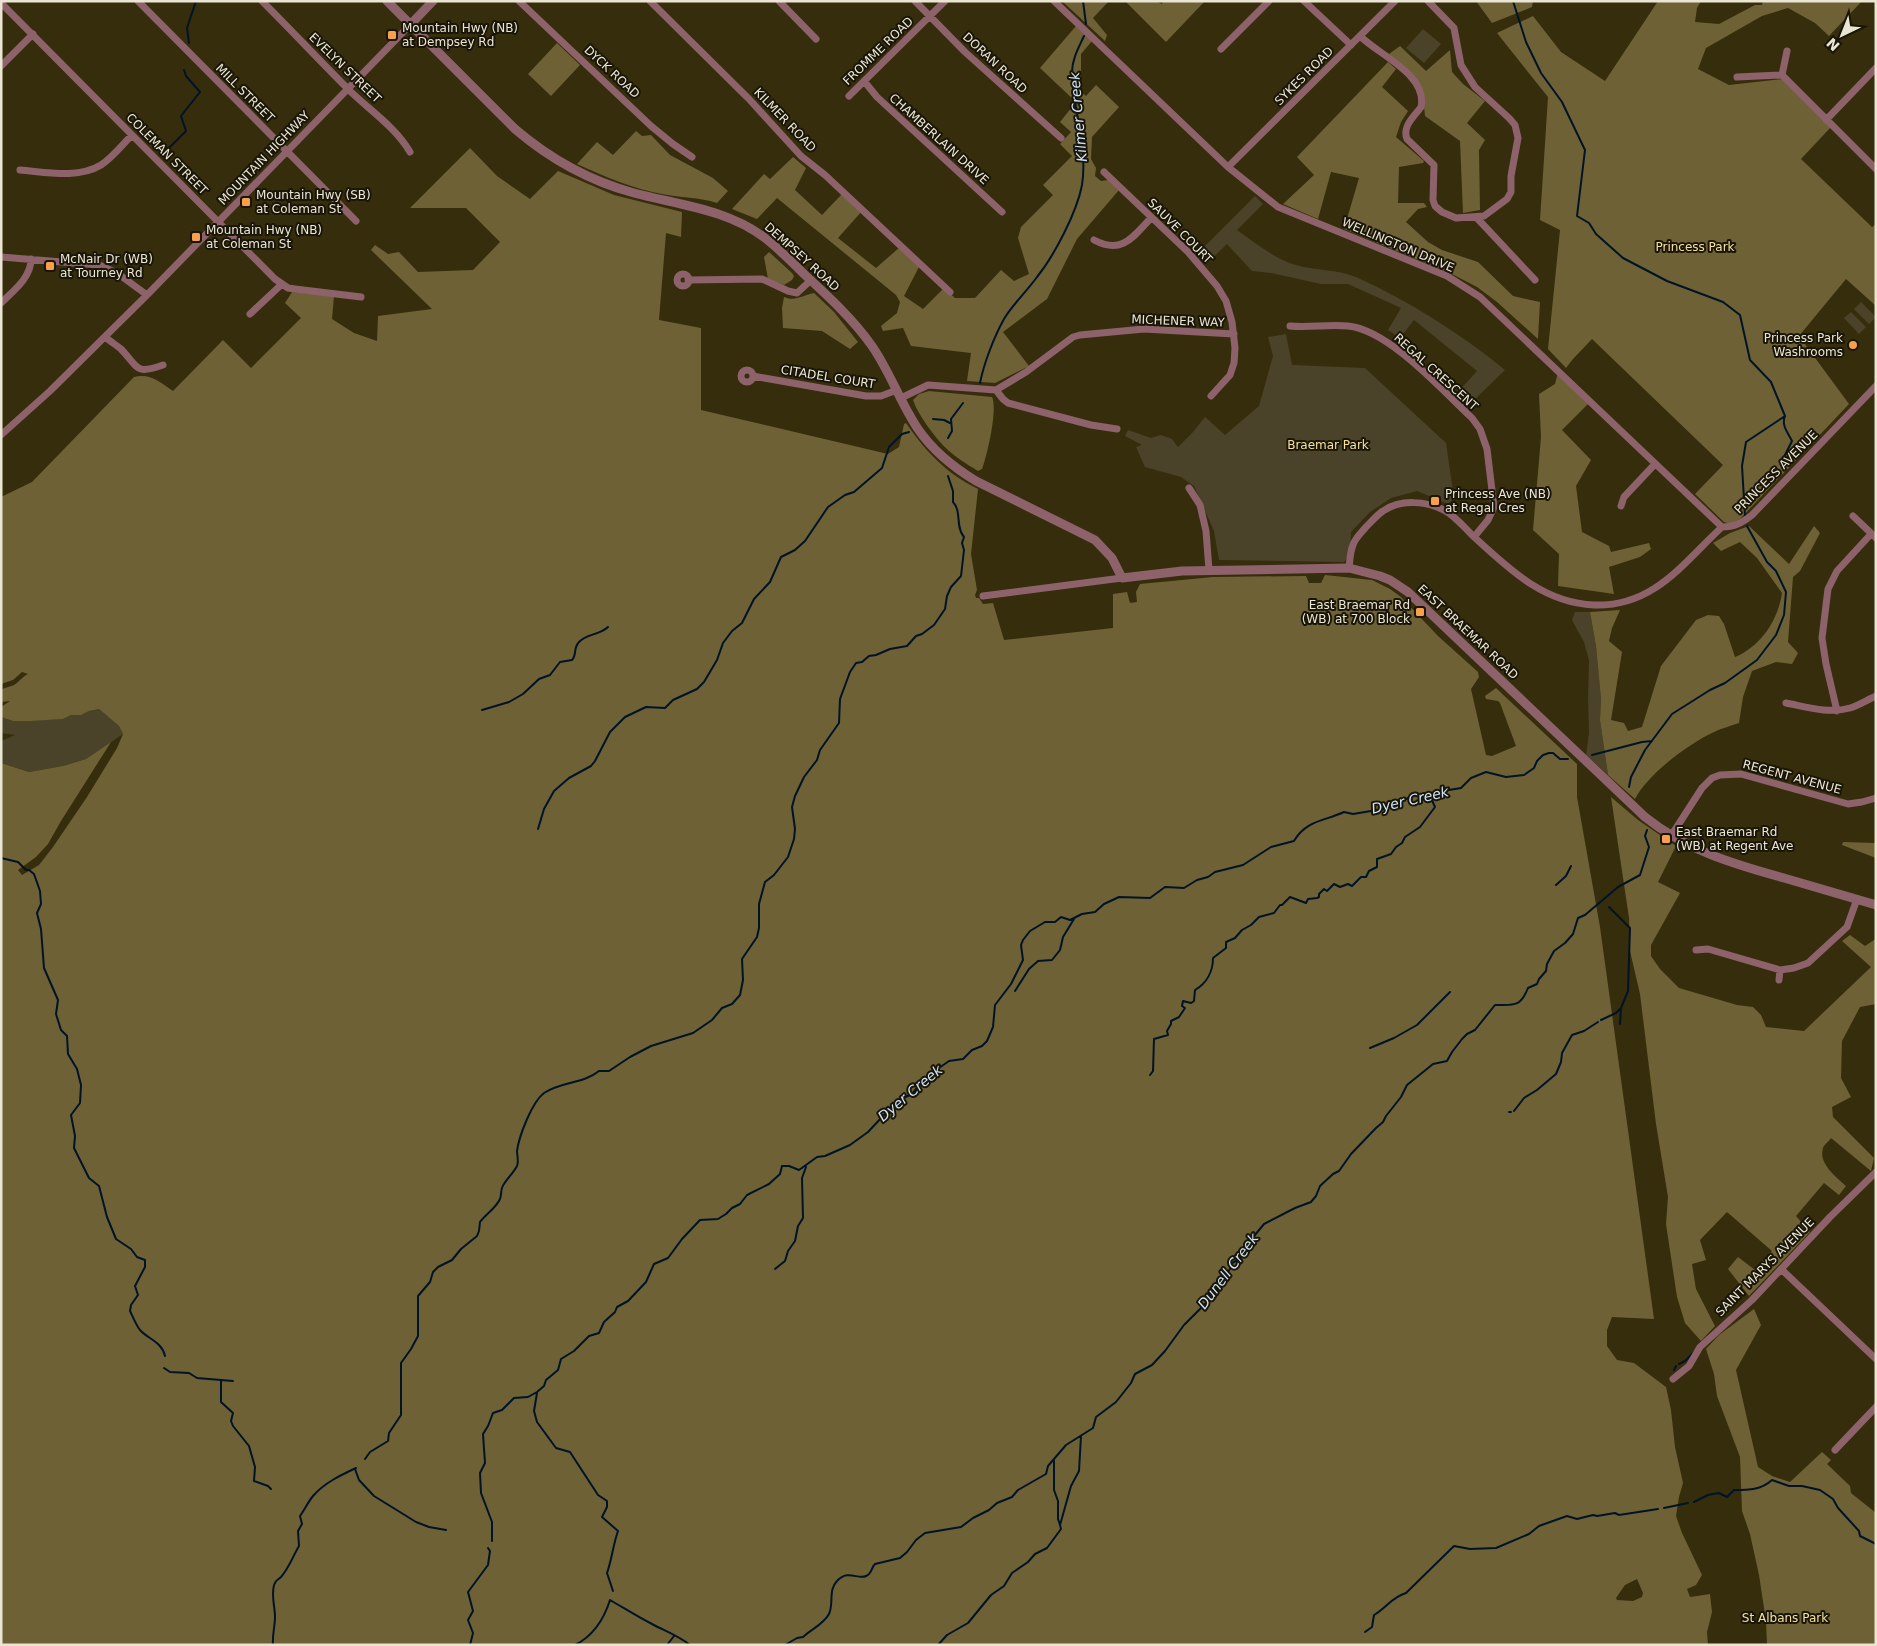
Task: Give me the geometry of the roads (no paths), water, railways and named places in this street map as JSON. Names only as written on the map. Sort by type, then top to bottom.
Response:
[{"type":"street","name":"MILL STREET","points":[[138,1],[356,221]]},
{"type":"street","name":"EVELYN STREET","points":[[262,1],[349,89],[391,128],[405,143],[410,152]]},
{"type":"street","name":"DEMPSEY ROAD","points":[[388,1],[515,129],[530,142],[556,159],[588,176],[615,187],[720,214],[739,222],[766,239],[811,280],[863,334],[882,361],[911,418],[925,439],[950,464],[976,481],[1094,540],[1112,558],[1122,578]]},
{"type":"street","name":"MOUNTAIN HIGHWAY","points":[[1,435],[50,391],[147,295],[433,1]]},
{"type":"street","name":"DYCK ROAD","points":[[519,1],[651,126],[673,144],[692,156]]},
{"type":"street","name":"KILMER ROAD","points":[[650,1],[749,99],[801,156],[825,175],[950,292]]},
{"type":"street","points":[[779,1],[816,40]]},
{"type":"street","name":"DORAN ROAD","points":[[915,1],[965,52],[1061,138]]},
{"type":"street","name":"FROMME ROAD","points":[[849,96],[945,1]]},
{"type":"street","name":"WELLINGTON DRIVE","points":[[1054,1],[1228,167],[1278,207],[1447,276],[1480,297],[1722,526]]},
{"type":"street","points":[[1221,49],[1269,1]]},
{"type":"street","points":[[1304,1],[1351,45]]},
{"type":"street","name":"SYKES ROAD","points":[[1228,167],[1395,1]]},
{"type":"street","points":[[1360,36],[1414,78],[1421,89],[1421,107],[1405,127],[1405,133],[1407,139],[1434,165],[1433,200],[1435,206],[1442,212],[1456,218],[1484,216],[1507,199],[1511,192],[1511,176],[1518,138],[1515,125],[1499,107],[1475,87],[1461,65],[1454,28],[1428,1]]},
{"type":"street","name":"COLEMAN STREET","points":[[1,3],[282,284],[295,289],[361,297]]},
{"type":"street","points":[[1,66],[32,34]]},
{"type":"street","points":[[1782,75],[1787,51]]},
{"type":"street","points":[[1826,120],[1876,68]]},
{"type":"street","points":[[1737,77],[1782,75],[1876,169]]},
{"type":"street","name":"CHAMBERLAIN DRIVE","points":[[864,81],[877,97],[1002,212]]},
{"type":"street","points":[[20,170],[72,173],[87,171],[107,160],[132,134]]},
{"type":"street","name":"SAUVE COURT","points":[[1104,172],[1188,252],[1217,286],[1226,301],[1234,334],[1234,363],[1230,375],[1212,396]]},
{"type":"street","points":[[1476,217],[1535,280]]},
{"type":"street","points":[[1094,240],[1103,245],[1116,246],[1128,243],[1151,218]]},
{"type":"street","points":[[1,257],[99,265],[117,273],[147,295]]},
{"type":"street","points":[[1,303],[29,273],[32,259]]},
{"type":"street","points":[[688,280],[762,279],[788,291],[798,293],[811,280]]},
{"type":"street","points":[[250,314],[282,284]]},
{"type":"street","name":"REGAL CRESCENT","points":[[1290,326],[1308,328],[1348,326],[1374,334],[1394,346],[1472,418],[1480,429],[1487,449],[1494,507],[1488,520],[1474,537]]},
{"type":"street","name":"MICHENER WAY","points":[[996,390],[1026,372],[1073,337],[1080,335],[1144,329],[1234,334]]},
{"type":"street","points":[[105,337],[120,348],[134,365],[140,369],[148,370],[163,365]]},
{"type":"street","name":"CITADEL COURT","points":[[753,376],[866,396],[899,394]]},
{"type":"street","points":[[899,394],[928,385],[996,390],[1008,403],[1091,425],[1117,429]]},
{"type":"street","name":"PRINCESS AVENUE","points":[[1722,526],[1730,527],[1743,523],[1752,515],[1876,386]]},
{"type":"street","points":[[1621,506],[1624,497],[1655,464]]},
{"type":"street","points":[[1189,488],[1200,505],[1206,531],[1209,570]]},
{"type":"street","points":[[1349,568],[1353,544],[1358,536],[1383,511],[1402,504],[1424,503],[1445,510],[1532,586],[1563,600],[1595,605],[1612,604],[1656,588],[1678,571],[1722,526]]},
{"type":"street","points":[[1837,710],[1822,638],[1828,589],[1837,571],[1874,536],[1853,516]]},
{"type":"street","name":"EAST BRAEMAR ROAD","points":[[983,596],[1182,571],[1349,568],[1380,576],[1408,592],[1644,817],[1671,836],[1721,860],[1876,905]]},
{"type":"street","points":[[1786,703],[1827,711],[1852,707],[1876,696]]},
{"type":"street","name":"REGENT AVENUE","points":[[1671,836],[1702,788],[1712,778],[1720,775],[1741,774],[1848,804],[1876,798]]},
{"type":"street","points":[[1696,950],[1708,949],[1780,970],[1794,968],[1808,963],[1847,927],[1857,899]]},
{"type":"street","points":[[1779,980],[1780,970]]},
{"type":"street","name":"SAINT MARYS AVENUE","points":[[1674,1379],[1689,1366],[1700,1347],[1752,1300],[1830,1217],[1876,1172]]},
{"type":"street","points":[[1781,1269],[1876,1359]]},
{"type":"street","points":[[1835,1450],[1876,1407]]},
{"type":"waterway","points":[[189,43],[187,28],[196,1]]},
{"type":"waterway","name":"Kilmer Creek","points":[[1083,1],[1086,24]]},
{"type":"waterway","points":[[1513,1],[1526,42],[1541,73],[1562,102],[1585,150],[1577,216],[1589,223],[1596,234],[1623,258],[1667,281],[1723,302],[1740,315],[1750,360],[1771,382],[1785,416],[1746,442],[1742,466],[1745,516]]},
{"type":"waterway","name":"Kilmer Creek","points":[[980,383],[990,350],[1004,319],[1044,268],[1064,233],[1079,196],[1082,185],[1083,157],[1072,67],[1084,36]]},
{"type":"waterway","points":[[166,151],[186,131],[181,116],[200,92],[186,76],[184,70]]},
{"type":"waterway","name":"Kilmer Creek","points":[[948,438],[952,431],[951,419],[963,403]]},
{"type":"waterway","points":[[1784,457],[1792,441],[1784,426],[1785,416]]},
{"type":"waterway","points":[[933,419],[944,420],[950,423]]},
{"type":"waterway","points":[[538,829],[544,809],[554,791],[569,778],[591,766],[610,732],[625,717],[646,707],[665,708],[673,700],[697,689],[704,682],[717,660],[723,643],[732,631],[742,623],[754,599],[770,582],[781,557],[795,550],[805,541],[828,507],[845,495],[854,492],[882,468],[889,447],[902,434],[909,432]]},
{"type":"waterway","name":"Kilmer Creek","points":[[365,1459],[370,1452],[388,1441],[389,1433],[401,1415],[401,1363],[418,1336],[418,1296],[430,1282],[433,1272],[438,1267],[452,1260],[461,1249],[477,1236],[480,1222],[498,1202],[503,1186],[517,1166],[517,1151],[520,1137],[539,1097],[558,1086],[586,1078],[599,1071],[609,1071],[651,1046],[693,1033],[712,1020],[722,1008],[732,1004],[740,995],[743,980],[742,959],[757,937],[759,904],[765,882],[774,875],[788,857],[794,839],[795,829],[792,807],[795,796],[804,777],[817,760],[820,750],[839,723],[840,699],[850,672],[856,663],[862,662],[869,656],[907,646],[916,636],[934,625],[945,609],[951,587],[961,576],[964,550],[962,543],[964,537],[961,533],[956,506],[953,502],[953,491],[948,476]]},
{"type":"waterway","points":[[1629,787],[1631,777],[1645,750],[1672,714],[1710,690],[1725,683],[1757,660],[1776,635],[1784,615],[1786,592],[1776,571],[1767,562],[1747,526]]},
{"type":"waterway","points":[[482,710],[509,702],[523,694],[539,679],[550,675],[560,662],[572,660],[577,644],[582,639],[601,632],[608,627]]},
{"type":"waterway","points":[[1592,755],[1652,741]]},
{"type":"waterway","name":"Dyer Creek","points":[[492,1541],[492,1522],[481,1493],[480,1473],[485,1463],[483,1434],[493,1413],[502,1410],[514,1398],[528,1397],[544,1386],[546,1380],[558,1370],[561,1359],[574,1351],[589,1336],[599,1333],[604,1322],[615,1312],[617,1307],[628,1301],[646,1282],[654,1264],[668,1258],[682,1239],[700,1220],[718,1219],[726,1214],[740,1204],[747,1195],[769,1184],[780,1174],[782,1166],[789,1166],[799,1170],[817,1157],[825,1156],[850,1145],[868,1132],[897,1101],[912,1094],[923,1080],[949,1061],[963,1059],[972,1050],[982,1046],[987,1041],[993,1027],[995,1005],[1011,984],[1023,960],[1021,945],[1030,931],[1045,922],[1055,922],[1061,917],[1070,920],[1082,914],[1095,912],[1104,904],[1119,897],[1150,898],[1165,887],[1184,888],[1215,872],[1243,865],[1271,847],[1294,841],[1310,825],[1344,812],[1353,814],[1383,809],[1413,796],[1461,788],[1471,778],[1486,772],[1506,777],[1524,775],[1534,768],[1537,761],[1543,755],[1549,753],[1553,753],[1560,759],[1568,759]]},
{"type":"waterway","points":[[1150,1075],[1153,1071],[1154,1039],[1168,1035],[1167,1031],[1171,1021],[1179,1017],[1185,1008],[1182,1006],[1183,1001],[1191,1003],[1194,1001],[1195,990],[1206,980],[1212,968],[1213,958],[1226,948],[1226,942],[1235,938],[1259,917],[1274,913],[1290,897],[1306,903],[1308,899],[1319,897],[1319,894],[1324,889],[1327,891],[1334,884],[1340,887],[1348,884],[1352,886],[1361,877],[1366,877],[1369,871],[1377,867],[1377,859],[1391,854],[1405,837],[1420,827],[1435,807],[1431,798],[1432,793]]},
{"type":"waterway","name":"Dunell Creek","points":[[785,1645],[797,1638],[803,1637],[826,1618],[830,1610],[834,1585],[841,1578],[849,1575],[863,1577],[868,1575],[875,1564],[900,1558],[925,1533],[961,1527],[997,1503],[1012,1497],[1018,1490],[1046,1474],[1048,1466],[1066,1445],[1093,1428],[1096,1417],[1116,1402],[1131,1383],[1135,1374],[1152,1365],[1165,1351],[1184,1325],[1206,1303],[1230,1269],[1232,1263],[1242,1257],[1248,1249],[1250,1241],[1264,1224],[1311,1202],[1320,1186],[1339,1171],[1351,1154],[1383,1122],[1407,1085],[1433,1064],[1447,1061],[1462,1039],[1475,1030],[1495,1005],[1511,1005],[1519,1002],[1528,988],[1537,984],[1546,971],[1547,964],[1554,951],[1573,934],[1578,918],[1585,915],[1618,887],[1640,875],[1649,847],[1645,836],[1647,830]]},
{"type":"waterway","points":[[1,858],[18,862],[26,870],[34,874],[40,891],[41,904],[37,913],[41,929],[44,968],[58,1000],[56,1014],[61,1030],[67,1036],[68,1054],[77,1069],[81,1085],[80,1103],[71,1115],[75,1136],[74,1148],[89,1178],[99,1186],[107,1217],[116,1239],[131,1249],[137,1257],[145,1260],[145,1267],[135,1286],[138,1295],[131,1305],[130,1311],[140,1330],[161,1347],[165,1356]]},
{"type":"waterway","points":[[1556,885],[1566,876],[1571,866]]},
{"type":"waterway","points":[[1609,907],[1630,928],[1628,991],[1621,1008],[1620,1024]]},
{"type":"waterway","points":[[1015,991],[1029,969],[1038,961],[1052,960],[1060,950],[1063,937],[1074,919]]},
{"type":"waterway","points":[[1370,1048],[1394,1038],[1417,1025],[1450,992]]},
{"type":"waterway","points":[[1601,1020],[1620,1009]]},
{"type":"waterway","points":[[1514,1111],[1524,1098],[1556,1074],[1561,1062],[1562,1053],[1572,1035],[1584,1031],[1598,1022]]},
{"type":"waterway","points":[[775,1269],[785,1261],[788,1251],[795,1241],[798,1226],[803,1218],[802,1178],[806,1167]]},
{"type":"waterway","points":[[1679,1364],[1694,1352]]},
{"type":"waterway","points":[[1674,1370],[1676,1366]]},
{"type":"waterway","points":[[164,1368],[170,1372],[189,1373],[197,1378],[233,1381]]},
{"type":"waterway","points":[[221,1380],[221,1402],[233,1413],[231,1421],[233,1426],[249,1446],[255,1467],[254,1481],[271,1489]]},
{"type":"waterway","points":[[537,1393],[534,1411],[537,1422],[556,1448],[570,1452],[598,1495],[607,1501],[607,1507],[602,1517],[618,1531],[607,1573],[613,1591]]},
{"type":"waterway","points":[[938,1645],[947,1635],[968,1623],[991,1595],[1004,1586],[1012,1573],[1028,1562],[1035,1554],[1047,1548],[1061,1529],[1060,1525],[1071,1486],[1079,1471],[1081,1436]]},
{"type":"waterway","points":[[1054,1461],[1054,1490],[1058,1501],[1060,1525]]},
{"type":"waterway","name":"Kilmer Creek","points":[[273,1645],[275,1617],[273,1589],[276,1581],[286,1570],[299,1546],[298,1531],[302,1524],[300,1516],[317,1491],[327,1483],[356,1468]]},
{"type":"waterway","points":[[355,1469],[359,1480],[374,1496],[416,1522],[446,1530]]},
{"type":"waterway","points":[[1694,1502],[1708,1495],[1719,1493],[1727,1497],[1734,1490],[1759,1488],[1772,1480],[1789,1486],[1802,1486],[1820,1490],[1833,1499],[1838,1508],[1859,1531],[1860,1536],[1876,1544]]},
{"type":"waterway","points":[[1664,1508],[1688,1503]]},
{"type":"waterway","points":[[1365,1632],[1372,1627],[1374,1615],[1397,1597],[1406,1593],[1454,1546],[1470,1549],[1496,1548],[1529,1534],[1539,1526],[1567,1516],[1577,1519],[1593,1515],[1615,1513],[1619,1515],[1658,1509]]},
{"type":"waterway","points":[[470,1645],[473,1633],[468,1620],[473,1611],[468,1592],[488,1565],[490,1551],[488,1548]]},
{"type":"waterway","points":[[575,1645],[587,1637],[597,1626],[605,1614],[610,1600],[690,1645]]},
{"type":"waterway","points":[[667,1645],[674,1636]]},
{"type":"place","name":"Mountain Hwy (NB) at Dempsey Rd","points":[[392,35]]},
{"type":"place","name":"Mountain Hwy (SB) at Coleman St","points":[[246,202]]},
{"type":"place","name":"Mountain Hwy (NB) at Coleman St","points":[[196,237]]},
{"type":"place","name":"McNair Dr (WB) at Tourney Rd","points":[[50,266]]},
{"type":"place","name":"Princess Park Washrooms","points":[[1853,345]]},
{"type":"place","name":"Princess Ave (NB) at Regal Cres","points":[[1435,501]]},
{"type":"place","name":"East Braemar Rd (WB) at 700 Block","points":[[1420,612]]},
{"type":"place","name":"East Braemar Rd (WB) at Regent Ave","points":[[1666,839]]},
{"type":"park label","name":"Princess Park","points":[[1695,247]]},
{"type":"park label","name":"Braemar Park","points":[[1328,445]]},
{"type":"park label","name":"St Albans Park","points":[[1785,1618]]}]
